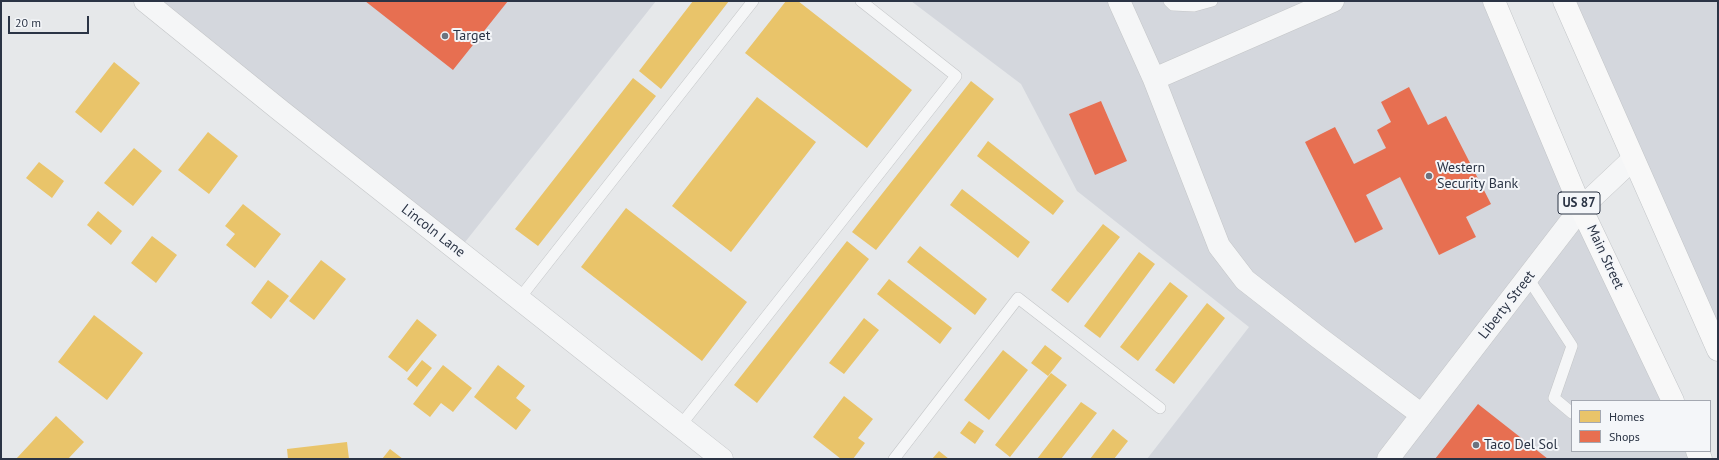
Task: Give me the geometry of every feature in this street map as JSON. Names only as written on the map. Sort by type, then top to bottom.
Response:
[{"type":"main road","name":"Main Street","points":[[1494,1],[1581,208],[1672,400]]},
{"type":"main road","points":[[1564,1],[1718,350]]},
{"type":"street","name":"Lincoln Lane","points":[[145,1],[287,116],[722,459]]},
{"type":"street","points":[[1119,1],[1154,79],[1219,246],[1245,280],[1422,415]]},
{"type":"street","points":[[1154,79],[1333,1]]},
{"type":"street","name":"Liberty Street","points":[[1388,459],[1581,208],[1633,159]]},
{"type":"lane","points":[[518,299],[753,1]]},
{"type":"lane","points":[[680,426],[956,76],[861,1]]},
{"type":"lane","points":[[1168,1],[1173,5],[1194,6],[1212,1]]},
{"type":"lane","points":[[1528,278],[1572,346],[1554,398],[1571,412]]},
{"type":"lane","points":[[894,459],[1018,298],[1160,408]]},
{"type":"shaded area","points":[[147,1],[656,1],[458,251]]},
{"type":"shaded area","points":[[911,1],[1494,1],[1675,400],[1571,400],[1571,452],[1700,452],[1704,459],[1147,459],[1249,327],[1077,191],[1021,84]]},
{"type":"shaded area","points":[[1568,1],[1718,1],[1718,329]]},
{"type":"building: Homes","points":[[693,1],[729,1],[661,89],[639,71]]},
{"type":"building: Homes","points":[[786,1],[798,1],[912,90],[867,148],[745,53]]},
{"type":"building: Homes","points":[[114,62],[140,83],[101,133],[75,112]]},
{"type":"building: Homes","points":[[633,78],[656,96],[538,246],[515,229]]},
{"type":"building: Homes","points":[[971,81],[994,99],[876,250],[852,232]]},
{"type":"building: Homes","points":[[757,97],[816,142],[731,252],[672,206]]},
{"type":"building: Homes","points":[[208,132],[238,156],[209,194],[178,170]]},
{"type":"building: Homes","points":[[988,141],[1064,201],[1053,215],[977,156]]},
{"type":"building: Homes","points":[[134,148],[162,171],[133,206],[104,183]]},
{"type":"building: Homes","points":[[39,162],[64,181],[52,198],[26,178]]},
{"type":"building: Homes","points":[[962,189],[1030,242],[1018,258],[950,205]]},
{"type":"building: Homes","points":[[243,204],[281,234],[255,268],[226,245],[235,234],[225,226]]},
{"type":"building: Homes","points":[[626,208],[747,302],[702,361],[581,267]]},
{"type":"building: Homes","points":[[98,211],[122,231],[111,245],[87,225]]},
{"type":"building: Homes","points":[[1103,224],[1120,237],[1068,303],[1051,290]]},
{"type":"building: Homes","points":[[152,236],[177,255],[156,283],[131,263]]},
{"type":"building: Homes","points":[[847,241],[869,259],[757,403],[734,385]]},
{"type":"building: Homes","points":[[920,246],[987,299],[975,315],[907,262]]},
{"type":"building: Homes","points":[[1139,252],[1155,264],[1100,338],[1084,326]]},
{"type":"building: Homes","points":[[321,260],[346,279],[314,320],[289,301]]},
{"type":"building: Homes","points":[[889,279],[952,328],[940,344],[877,294]]},
{"type":"building: Homes","points":[[268,280],[289,296],[271,319],[251,303]]},
{"type":"building: Homes","points":[[1170,282],[1188,296],[1138,361],[1120,347]]},
{"type":"building: Homes","points":[[1207,303],[1225,318],[1174,384],[1155,370]]},
{"type":"building: Homes","points":[[94,315],[143,353],[107,400],[58,362]]},
{"type":"building: Homes","points":[[864,318],[879,330],[844,374],[829,363]]},
{"type":"building: Homes","points":[[417,319],[437,335],[407,372],[388,357]]},
{"type":"building: Homes","points":[[1045,345],[1062,358],[1048,376],[1031,363]]},
{"type":"building: Homes","points":[[1003,350],[1028,370],[989,420],[964,400]]},
{"type":"building: Homes","points":[[422,360],[432,368],[417,387],[407,379]]},
{"type":"building: Homes","points":[[443,365],[472,388],[453,412],[441,403],[430,417],[413,404]]},
{"type":"building: Homes","points":[[498,365],[525,386],[516,398],[531,410],[516,430],[474,397]]},
{"type":"building: Homes","points":[[1051,373],[1067,385],[1010,457],[995,445]]},
{"type":"building: Homes","points":[[844,396],[873,419],[858,438],[865,443],[853,459],[841,459],[813,437]]},
{"type":"building: Homes","points":[[1081,402],[1097,413],[1061,459],[1037,459]]},
{"type":"building: Homes","points":[[56,416],[84,442],[68,459],[16,459]]},
{"type":"building: Homes","points":[[969,421],[984,431],[975,444],[960,433]]},
{"type":"building: Homes","points":[[1113,429],[1128,441],[1114,459],[1090,459]]},
{"type":"building: Homes","points":[[347,442],[349,459],[288,459],[287,449]]},
{"type":"building: Homes","points":[[390,449],[403,459],[382,459]]},
{"type":"building: Homes","points":[[939,451],[949,459],[932,459]]},
{"type":"building: Shops","name":"Target","points":[[365,1],[508,1],[453,70]]},
{"type":"building: Shops","points":[[1409,87],[1428,125],[1446,116],[1491,204],[1466,217],[1476,237],[1439,255],[1400,177],[1366,195],[1383,229],[1355,243],[1305,142],[1335,127],[1354,164],[1386,148],[1377,130],[1391,122],[1381,102]]},
{"type":"building: Shops","points":[[1101,101],[1127,161],[1095,175],[1069,114]]},
{"type":"building: Shops","points":[[1478,404],[1548,459],[1435,459]]},
{"type":"place","name":"Target","points":[[445,36]]},
{"type":"place","name":"Western Security Bank","points":[[1429,176]]},
{"type":"place","name":"Taco Del Sol","points":[[1476,445]]}]
